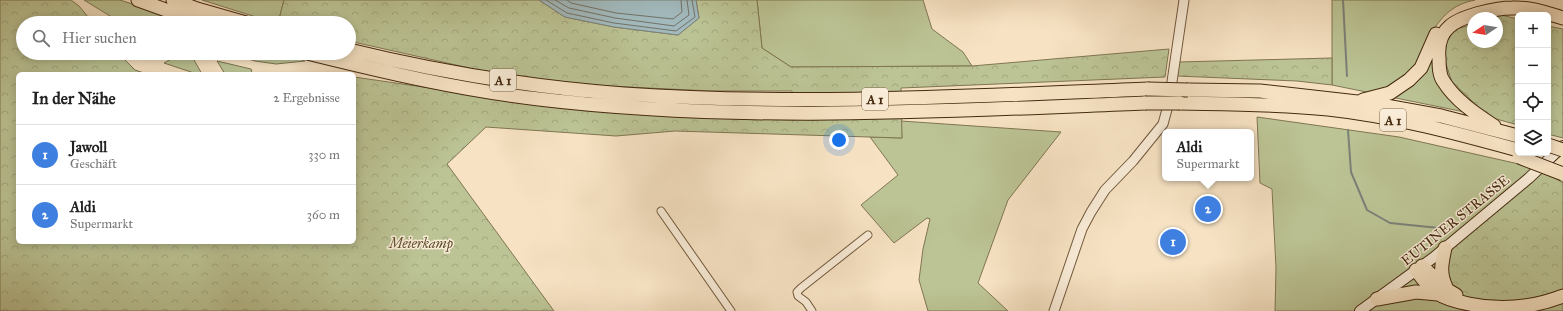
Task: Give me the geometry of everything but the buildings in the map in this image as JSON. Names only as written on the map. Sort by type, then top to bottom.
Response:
[{"type":"highway","points":[[138,0],[183,16]]},
{"type":"highway","points":[[173,0],[222,16]]},
{"type":"highway","points":[[1357,102],[1390,93],[1409,80],[1421,68],[1436,34],[1446,23],[1458,14],[1479,7],[1511,2],[1536,4],[1563,12]]},
{"type":"highway","points":[[1512,135],[1468,108],[1443,81],[1438,56],[1442,38],[1449,27],[1460,20],[1481,13],[1512,8],[1535,10],[1563,18]]},
{"type":"highway","name":"A 1","points":[[356,52],[450,72],[502,80],[607,92],[623,100],[710,112],[846,113],[1145,103],[1259,104],[1330,109],[1438,129],[1515,151]]},
{"type":"highway","name":"A 1","points":[[335,60],[394,75],[447,85],[531,98],[606,106],[623,100],[711,98],[848,100],[1148,89],[1260,91],[1357,102],[1441,116],[1512,135]]},
{"type":"highway","points":[[1551,146],[1563,150]]},
{"type":"highway","points":[[1527,156],[1563,174]]},
{"type":"highway","points":[[1530,156],[1563,167]]},
{"type":"highway","points":[[1442,291],[1441,271],[1445,248]]},
{"type":"highway","points":[[1419,268],[1429,287],[1464,299],[1503,305],[1524,303],[1548,298],[1563,291]]},
{"type":"highway","points":[[1377,299],[1416,292],[1442,291],[1462,302],[1487,308],[1502,309],[1521,308],[1547,302],[1563,296]]},
{"type":"main road","name":"EUTINER STRASSE","points":[[1360,311],[1445,248],[1529,178],[1563,146]]},
{"type":"street","points":[[1054,311],[1082,229],[1091,212],[1105,190],[1133,161],[1163,124],[1169,102],[1184,0]]},
{"type":"street","points":[[660,211],[731,311]]},
{"type":"street","points":[[812,311],[806,302],[798,296],[797,292],[868,235]]},
{"type":"green space","name":"Meierkamp","points":[[0,0],[71,0],[79,6],[87,16],[16,16],[16,60],[125,60],[135,70],[141,72],[16,72],[16,244],[356,244],[356,77],[598,110],[707,118],[795,120],[792,91],[711,91],[607,86],[505,76],[356,43],[356,16],[280,16],[284,0],[539,0],[565,17],[614,27],[678,35],[699,18],[696,0],[757,0],[762,48],[791,67],[972,66],[1169,49],[1165,77],[901,88],[902,138],[675,131],[616,136],[486,127],[447,164],[554,311],[0,311]]},
{"type":"green space","points":[[84,0],[120,0],[169,16],[110,16]]},
{"type":"green space","points":[[202,0],[284,0],[280,16],[253,16]]},
{"type":"green space","points":[[757,0],[923,0],[932,29],[963,52],[972,66],[791,67],[762,48]]},
{"type":"green space","points":[[1332,0],[1475,0],[1460,5],[1450,11],[1432,31],[1443,55],[1489,117],[1332,85]]},
{"type":"green space","points":[[1503,15],[1515,18],[1515,124],[1489,117],[1452,82],[1443,55],[1446,42],[1454,30],[1467,26],[1467,48],[1503,48]]},
{"type":"green space","points":[[1551,27],[1563,29],[1563,138],[1551,135]]},
{"type":"green space","points":[[1332,58],[1332,85],[1297,81],[1177,76],[1179,62]]},
{"type":"green space","points":[[169,60],[194,60],[201,72],[191,72],[164,63]]},
{"type":"green space","points":[[252,60],[305,61],[276,64]]},
{"type":"green space","points":[[217,61],[251,69],[252,71],[251,72],[224,72]]},
{"type":"green space","points":[[1257,117],[1399,137],[1541,169],[1563,178],[1563,183],[1541,170],[1495,311],[1275,311],[1276,268],[1272,189],[1260,183]]},
{"type":"green space","points":[[901,121],[1061,132],[1008,200],[978,283],[1008,311],[928,311],[919,280],[923,249],[930,219],[927,218],[894,243],[861,205],[898,175],[870,137],[902,138]]},
{"type":"green space","points":[[1541,169],[1563,183],[1563,294],[1525,308],[1470,307],[1427,269]]},
{"type":"green space","points":[[1563,294],[1563,311],[1498,311]]},
{"type":"water","points":[[539,0],[696,0],[699,18],[678,35],[614,27],[565,17]]},
{"type":"waterway","points":[[1343,0],[1347,76]]},
{"type":"waterway","points":[[1348,130],[1351,172],[1367,210],[1390,223],[1439,228]]},
{"type":"place","name":"Aldi","points":[[1208,209]]},
{"type":"place","name":"Jawoll","points":[[1173,242]]}]
